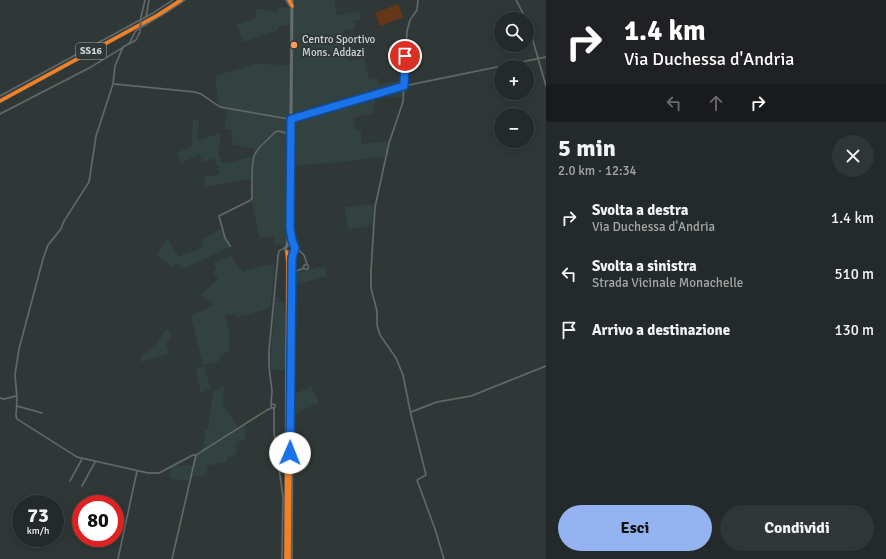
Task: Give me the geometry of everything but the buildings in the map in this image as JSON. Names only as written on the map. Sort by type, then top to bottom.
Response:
[{"type":"highway","name":"SS16","points":[[0,99],[145,20],[177,0]]},
{"type":"highway","name":"SS16","points":[[0,99],[158,15],[181,0]]},
{"type":"highway","points":[[288,0],[292,8]]},
{"type":"highway","points":[[287,252],[287,559]]},
{"type":"highway","points":[[287,559],[293,252]]},
{"type":"main road","points":[[290,228],[295,250],[293,252],[287,252],[286,246],[290,228],[292,0]]},
{"type":"main road","points":[[286,246],[291,244],[294,246]]},
{"type":"street","points":[[0,114],[91,67],[138,38],[145,0]]},
{"type":"street","points":[[146,17],[149,0]]},
{"type":"street","points":[[0,99],[146,17],[173,0]]},
{"type":"street","points":[[128,44],[134,32],[185,0]]},
{"type":"street","points":[[418,0],[417,10],[410,20],[407,31],[403,102],[389,143],[375,207],[371,288],[377,311],[380,335],[400,364],[406,385],[410,412],[426,475],[417,480],[444,559]]},
{"type":"street","points":[[516,0],[523,12]]},
{"type":"street","points":[[534,43],[546,86]]},
{"type":"street","points":[[123,47],[115,66],[115,77],[96,136],[89,182],[64,221],[61,229],[48,245],[42,259],[18,354],[15,374],[17,419],[82,459],[137,471],[159,473],[193,455],[196,455],[267,410],[273,408]]},
{"type":"street","points":[[113,84],[194,92],[201,94],[220,107],[291,119],[404,86],[539,60],[546,57]]},
{"type":"street","points":[[230,246],[225,238],[219,216],[252,200],[253,157],[256,152],[275,132],[278,131],[291,134]]},
{"type":"street","points":[[267,410],[271,405],[272,399],[269,368],[277,260],[278,253],[286,246]]},
{"type":"street","points":[[292,559],[293,280],[296,271],[308,268],[304,255],[294,246]]},
{"type":"street","points":[[282,249],[287,252]]},
{"type":"street","points":[[304,268],[304,265],[307,264]]},
{"type":"street","points":[[410,412],[437,402],[471,396],[546,366]]},
{"type":"street","points":[[0,398],[4,399],[16,396]]},
{"type":"street","points":[[272,399],[275,404]]},
{"type":"street","points":[[271,405],[275,404]]},
{"type":"street","points":[[275,404],[273,408],[274,432],[283,497],[282,559]]},
{"type":"street","points":[[17,406],[42,413]]},
{"type":"street","points":[[172,559],[196,455]]},
{"type":"street","points":[[70,481],[82,459]]},
{"type":"street","points":[[82,486],[96,461]]},
{"type":"street","points":[[118,559],[137,471]]},
{"type":"shaded area","points":[[293,0],[335,0],[336,15],[359,12],[361,19],[353,21],[355,29],[343,31],[344,35],[349,34],[349,61],[364,58],[369,80],[378,78],[379,84],[402,81],[403,92],[402,97],[376,96],[373,113],[353,118],[356,131],[361,130],[361,144],[389,141],[386,156],[342,162],[290,166],[287,233],[286,242],[282,246],[280,245],[281,244],[275,244],[274,236],[260,239],[252,202],[253,178],[205,187],[204,177],[220,174],[218,169],[221,166],[217,166],[214,158],[203,162],[199,154],[182,163],[177,153],[192,146],[193,120],[196,119],[199,120],[197,140],[221,133],[218,153],[223,164],[252,157],[256,149],[231,145],[233,137],[230,135],[233,131],[224,129],[227,110],[219,107],[215,76],[252,64],[293,65],[293,26],[279,26],[278,30],[243,42],[237,24],[256,18],[256,9],[278,12],[279,7],[293,7]]},
{"type":"shaded area","points":[[398,4],[403,17],[380,26],[375,13]]},
{"type":"shaded area","points":[[373,204],[372,225],[348,230],[345,207]]},
{"type":"shaded area","points":[[221,229],[230,247],[183,269],[178,264],[172,267],[157,255],[163,244],[168,239],[179,257],[203,247],[202,240]]},
{"type":"shaded area","points":[[231,256],[243,272],[265,265],[275,264],[270,308],[237,317],[236,314],[225,316],[229,332],[229,351],[220,356],[219,361],[203,365],[191,316],[213,305],[201,295],[218,279],[213,272],[217,269],[214,262]]},
{"type":"shaded area","points":[[325,267],[327,276],[295,285],[295,278],[298,273]]},
{"type":"shaded area","points":[[275,297],[280,297],[279,303],[286,303],[285,370],[270,370]]},
{"type":"shaded area","points":[[167,329],[172,335],[166,344],[169,353],[141,362],[140,358],[156,343]]},
{"type":"shaded area","points":[[204,366],[210,388],[201,394],[196,369]]},
{"type":"shaded area","points":[[224,386],[223,404],[238,428],[245,425],[245,439],[236,442],[237,453],[228,457],[226,462],[206,466],[207,475],[189,477],[188,481],[170,478],[170,467],[175,465],[194,466],[196,456],[203,451],[205,430],[208,430],[213,392]]},
{"type":"shaded area","points":[[311,387],[319,403],[294,414],[294,394]]},
{"type":"place","name":"Centro Sportivo Mons. Addazi","points":[[294,45]]},
{"type":"route","points":[[290,453],[292,258],[295,250],[290,228],[291,119],[404,86],[405,56]]}]
